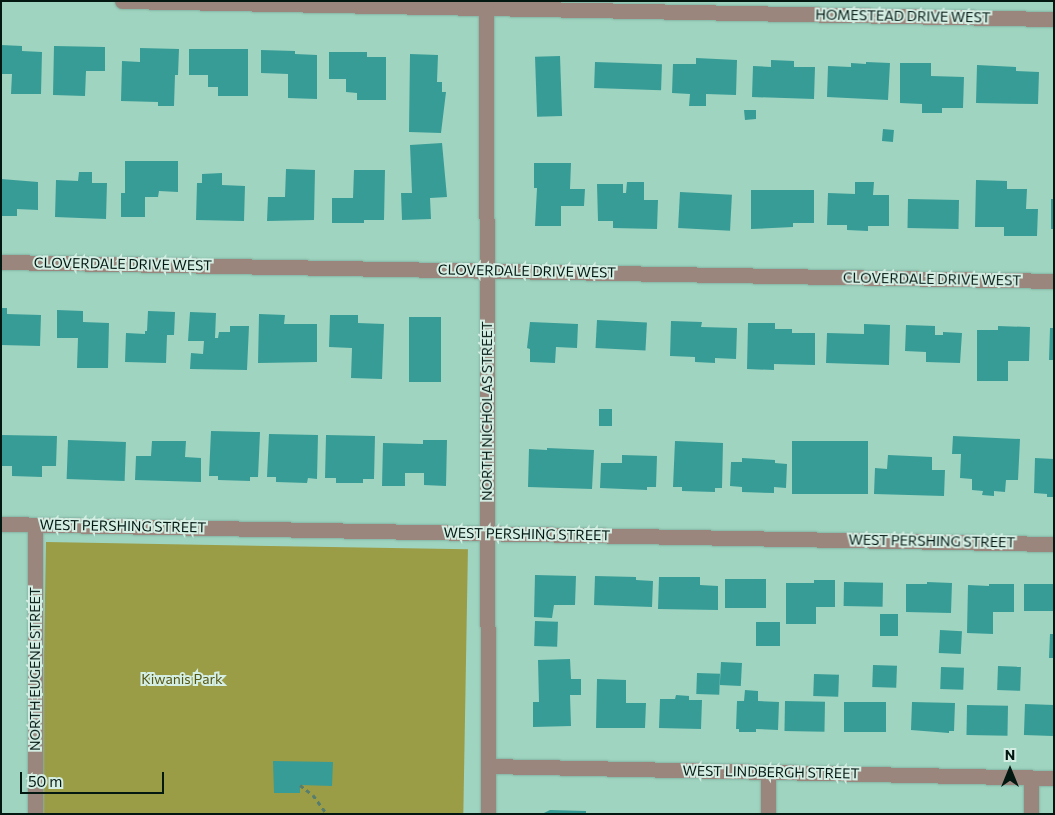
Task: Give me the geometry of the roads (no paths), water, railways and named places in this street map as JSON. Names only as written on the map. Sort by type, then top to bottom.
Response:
[{"type":"street","name":"HOMESTEAD DRIVE WEST","points":[[122,1],[1054,19]]},
{"type":"street","name":"NORTH NICHOLAS STREET","points":[[486,8],[488,814]]},
{"type":"street","name":"CLOVERDALE DRIVE WEST","points":[[1,262],[1054,281]]},
{"type":"street","name":"WEST PERSHING STREET","points":[[1,524],[1054,544]]},
{"type":"street","name":"NORTH EUGENE STREET","points":[[35,525],[35,814]]},
{"type":"street","name":"WEST LINDBERGH STREET","points":[[488,766],[1054,778]]},
{"type":"street","points":[[768,772],[768,814]]},
{"type":"street","points":[[1031,778],[1031,814]]},
{"type":"park label","name":"Kiwanis Park","points":[[182,679]]}]
